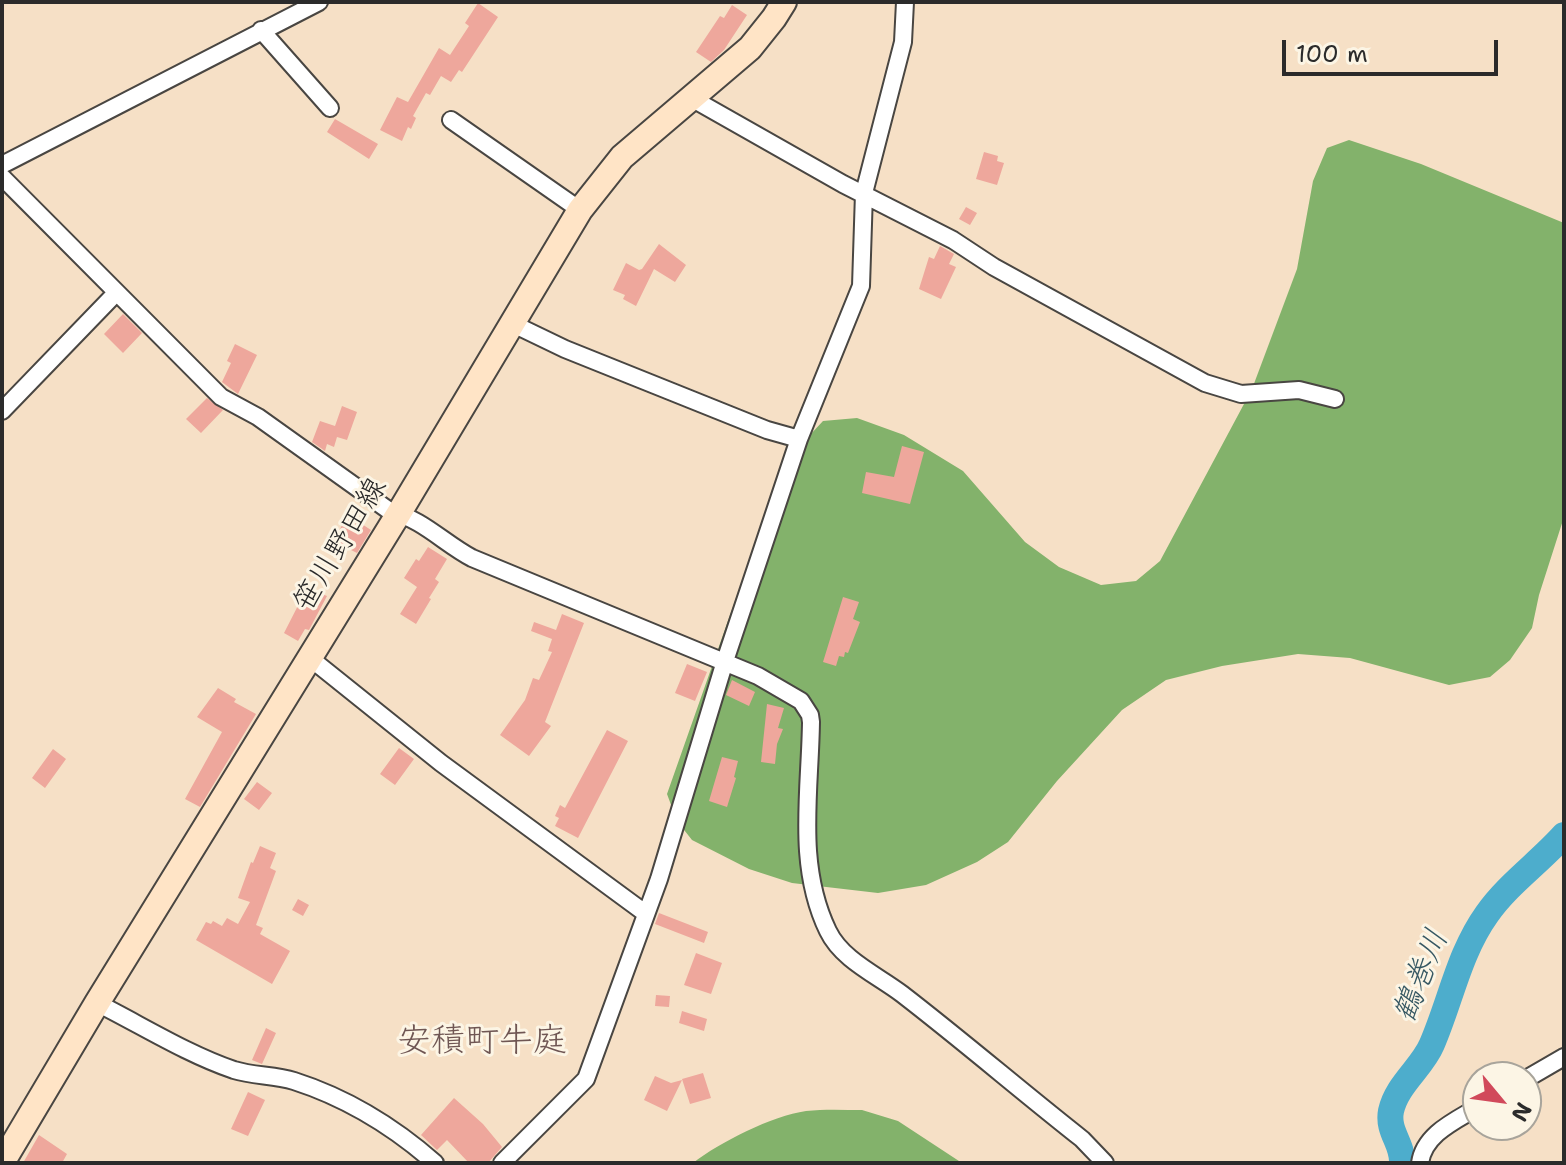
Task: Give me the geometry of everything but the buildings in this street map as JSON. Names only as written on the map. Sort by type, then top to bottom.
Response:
[{"type":"street","points":[[2,165],[319,2]]},
{"type":"street","name":"笹川野田線","points":[[2,1163],[580,210],[622,157],[750,48],[784,2]]},
{"type":"street","points":[[502,1163],[586,1079],[667,853],[725,661],[799,439],[861,286],[864,193],[901,52],[905,2]]},
{"type":"street","points":[[261,30],[330,108]]},
{"type":"street","points":[[693,99],[843,184],[953,240],[994,267],[1205,383],[1241,394],[1299,390],[1335,399]]},
{"type":"street","points":[[451,120],[580,210]]},
{"type":"street","points":[[2,177],[221,397],[258,417],[391,512],[399,513],[472,558],[725,661],[793,695],[804,704],[810,715],[805,838],[808,865],[818,905],[833,940],[1082,1139],[1105,1163]]},
{"type":"street","points":[[2,411],[116,293]]},
{"type":"street","points":[[511,323],[565,349],[767,430],[799,439]]},
{"type":"street","points":[[310,658],[441,763],[645,913]]},
{"type":"street","points":[[97,1003],[224,1066],[291,1080],[352,1104],[435,1163]]},
{"type":"street","points":[[1542,1070],[1564,1057]]},
{"type":"street","points":[[1420,1163],[1424,1147],[1433,1137],[1462,1118]]},
{"type":"green space","points":[[1349,140],[1421,164],[1564,223],[1564,517],[1539,595],[1532,628],[1510,660],[1490,677],[1449,685],[1350,658],[1298,654],[1222,666],[1166,680],[1122,710],[1057,781],[1008,842],[977,862],[926,885],[878,893],[792,883],[749,869],[692,840],[677,821],[667,794],[767,510],[795,451],[823,421],[857,418],[904,435],[963,471],[1025,542],[1059,567],[1101,585],[1136,581],[1160,561],[1252,389],[1297,269],[1313,181],[1327,148]]},
{"type":"green space","points":[[862,1110],[898,1121],[962,1163],[693,1163],[732,1139],[778,1118],[806,1111]]},
{"type":"waterway","name":"鶴巻川","points":[[1402,1163],[1390,1118],[1394,1101],[1432,1044],[1469,945],[1495,903],[1564,835]]},
{"type":"district","name":"安積町牛庭","points":[[482,1042]]}]
